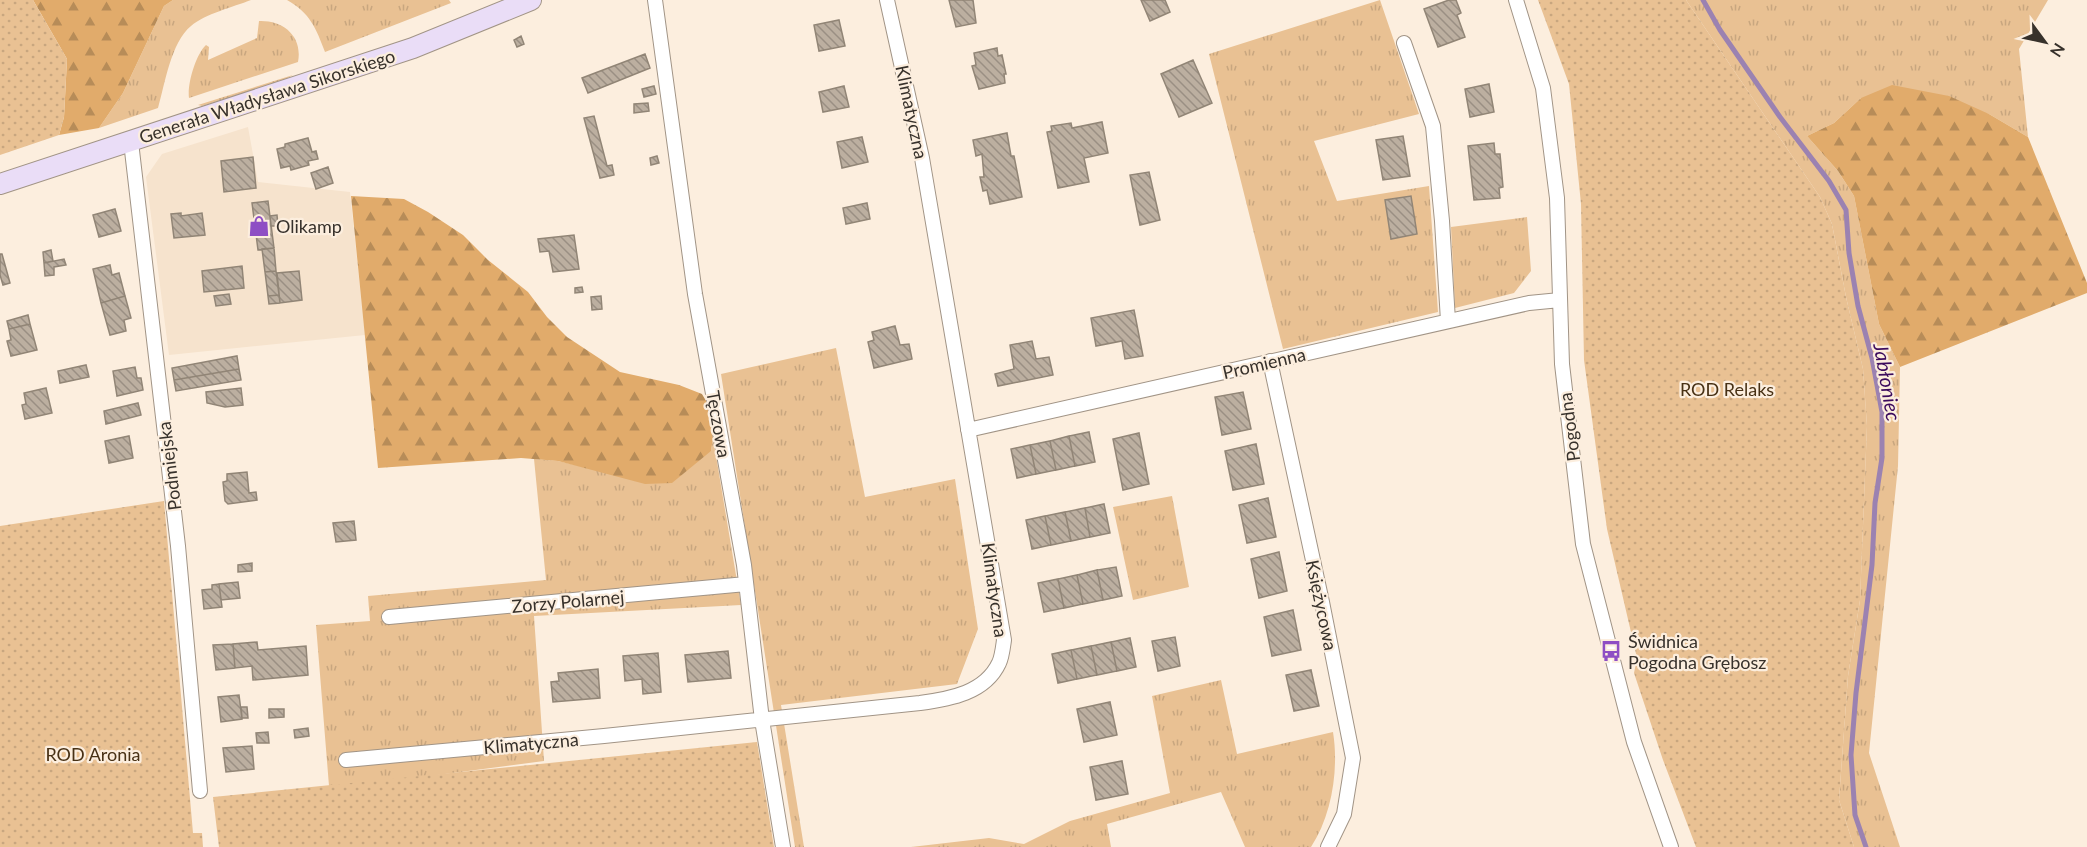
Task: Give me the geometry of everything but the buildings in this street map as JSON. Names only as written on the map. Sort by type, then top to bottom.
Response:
[{"type":"street","name":"Generała Władysława Sikorskiego","points":[[0,184],[413,48],[531,0]]},
{"type":"street","name":"Tęczowa","points":[[655,0],[695,294],[747,584],[762,720],[783,847]]},
{"type":"street","name":"Klimatyczna","points":[[345,760],[762,720],[948,699],[968,692],[988,680],[1000,662],[1004,640],[922,158],[887,0]]},
{"type":"street","name":"Pogodna","points":[[1516,0],[1543,88],[1557,198],[1562,364],[1584,544],[1634,742],[1671,847]]},
{"type":"street","points":[[1404,44],[1433,126],[1448,321]]},
{"type":"street","name":"Podmiejska","points":[[131,142],[178,546],[200,791]]},
{"type":"street","name":"Promienna","points":[[968,430],[1529,303],[1560,300]]},
{"type":"street","name":"Księżycowa","points":[[1270,361],[1353,758],[1344,814],[1328,847]]},
{"type":"street","name":"Zorzy Polarnej","points":[[389,617],[747,584]]},
{"type":"shaded area","points":[[248,127],[258,182],[350,192],[365,335],[169,355],[146,177],[162,154]]},
{"type":"green space","points":[[0,0],[33,0],[67,59],[64,117],[59,135],[0,155]]},
{"type":"green space","points":[[33,0],[173,0],[164,6],[123,93],[99,128],[59,135],[64,117],[67,59]]},
{"type":"green space","points":[[173,0],[251,0],[204,18],[184,33],[170,64],[158,108],[99,128],[123,93],[164,6]]},
{"type":"green space","points":[[287,0],[449,0],[451,3],[325,52],[307,16]]},
{"type":"green space","points":[[1380,0],[1419,114],[1314,141],[1337,201],[1429,186],[1438,312],[1283,349],[1209,54]]},
{"type":"green space","name":"ROD Relaks","points":[[1538,0],[1686,0],[1820,197],[1832,224],[1863,369],[1867,426],[1860,600],[1848,676],[1839,800],[1854,847],[1696,847],[1663,760],[1634,673],[1637,658],[1607,529],[1584,360],[1581,204],[1569,84]]},
{"type":"green space","points":[[1686,0],[2048,0],[2019,49],[2028,137],[1989,114],[1861,98],[1834,123],[1807,136],[1838,171],[1854,196],[1879,324],[1900,367],[1898,466],[1869,753],[1900,847],[1854,847],[1839,800],[1848,676],[1860,600],[1867,426],[1863,369],[1832,224],[1820,197]]},
{"type":"green space","points":[[259,21],[276,23],[289,31],[297,44],[298,62],[189,98],[189,85],[202,49],[206,45],[209,47],[208,60],[257,38]]},
{"type":"green space","points":[[293,75],[202,106],[198,105]]},
{"type":"green space","points":[[1892,85],[1949,96],[1989,114],[2028,137],[2087,283],[2087,293],[1900,367],[1879,324],[1854,196],[1838,171],[1807,136],[1834,123],[1861,98]]},
{"type":"green space","points":[[351,196],[404,199],[428,212],[463,235],[488,260],[528,292],[547,317],[567,337],[620,372],[679,385],[702,394],[708,404],[713,438],[711,451],[672,483],[645,484],[558,461],[521,458],[378,468]]},
{"type":"green space","points":[[1527,217],[1531,271],[1514,293],[1455,308],[1451,227]]},
{"type":"green space","points":[[836,348],[865,497],[955,479],[978,629],[957,684],[781,705],[804,847],[795,847],[721,374]]},
{"type":"green space","points":[[713,438],[741,605],[534,616],[544,761],[399,780],[329,786],[316,625],[370,621],[368,596],[546,580],[534,459],[558,461],[584,467],[711,451]]},
{"type":"green space","points":[[1172,496],[1189,587],[1133,600],[1113,507]]},
{"type":"green space","name":"ROD Aronia","points":[[164,501],[193,833],[202,833],[203,847],[0,847],[0,526]]},
{"type":"green space","points":[[1221,680],[1237,754],[1333,732],[1335,761],[1332,791],[1324,821],[1311,847],[1245,847],[1221,792],[1107,824],[1111,847],[911,847],[989,838],[1024,844],[1070,821],[1170,793],[1152,696]]},
{"type":"green space","points":[[757,742],[774,847],[219,847],[213,797]]},
{"type":"waterway","name":"Jabłoniec","points":[[1703,0],[1720,30],[1780,117],[1829,181],[1846,210],[1849,253],[1858,306],[1872,358],[1882,412],[1882,458],[1875,503],[1872,565],[1856,693],[1851,755],[1855,815],[1866,847]]},
{"type":"place","name":"Olikamp","points":[[259,226]]},
{"type":"place","name":"Świdnica Pogodna Grębosz","points":[[1611,651]]}]
